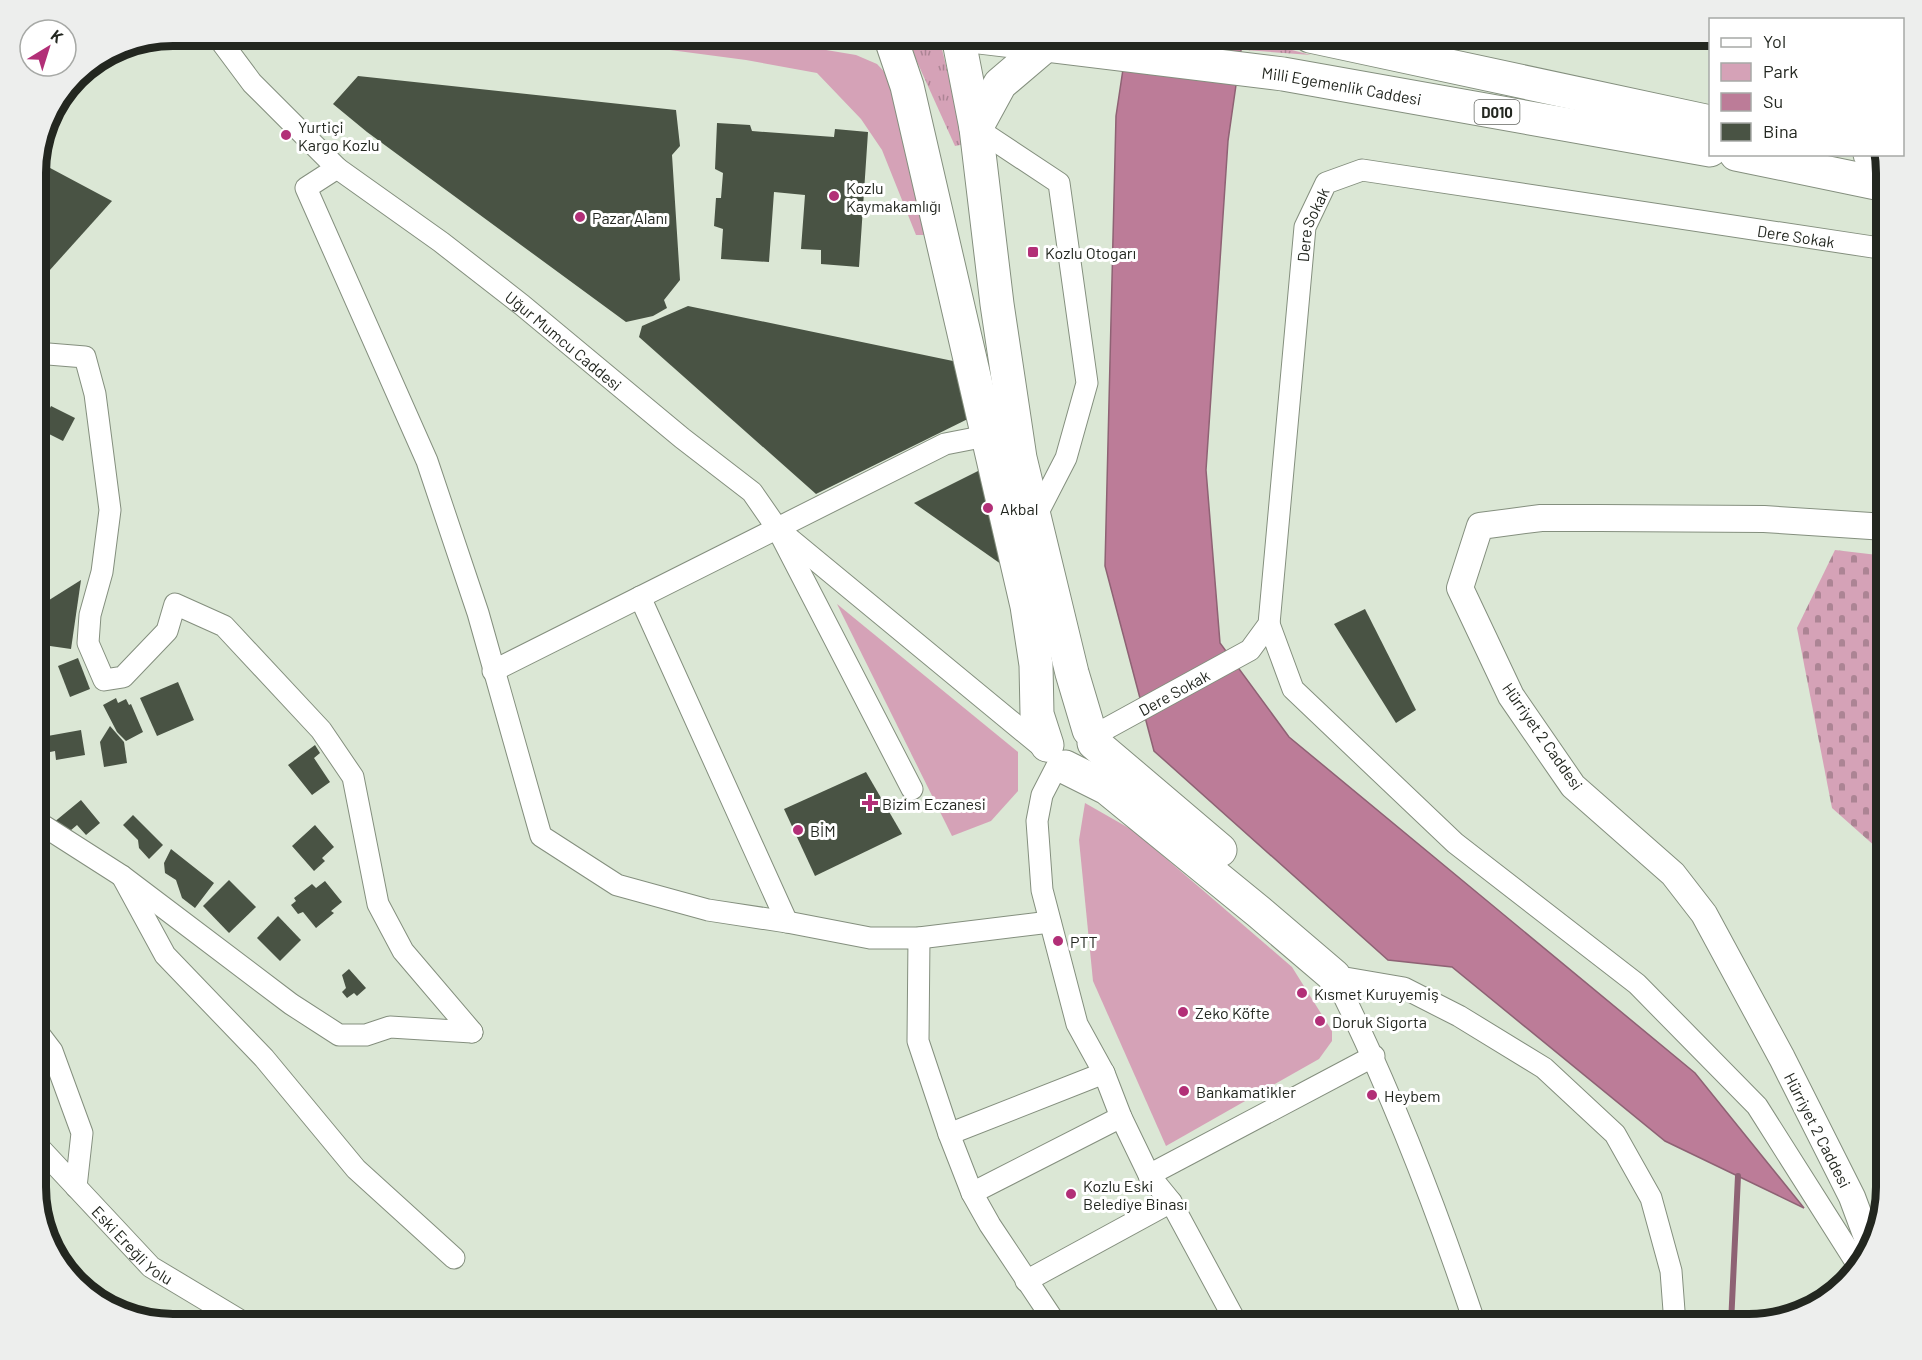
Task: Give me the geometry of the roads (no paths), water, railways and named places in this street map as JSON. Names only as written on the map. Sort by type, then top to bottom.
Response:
[{"type":"highway","points":[[960,46],[976,128],[997,304],[1020,458],[1072,673],[1092,736]]},
{"type":"highway","points":[[976,128],[1000,84],[1059,46]]},
{"type":"highway","name":"Milli Egemenlik Caddesi","points":[[1063,46],[1283,74],[1709,150]]},
{"type":"highway","name":"D010","points":[[1358,46],[1709,122]]},
{"type":"highway","points":[[879,47],[907,86]]},
{"type":"highway","points":[[894,47],[907,86],[1027,606],[1036,665],[1037,714],[1054,757],[1107,788],[1334,976]]},
{"type":"highway","points":[[1746,156],[1876,183]]},
{"type":"highway","points":[[1054,757],[1051,731],[1062,722],[1077,721],[1308,927],[1327,955],[1334,976]]},
{"type":"street","name":"Uğur Mumcu Caddesi","points":[[225,47],[252,84],[337,168],[468,263],[752,492],[777,528]]},
{"type":"street","points":[[976,128],[1059,183],[1087,383],[1066,458],[1034,521]]},
{"type":"street","points":[[337,168],[306,188],[427,461],[478,613],[541,836],[617,885],[708,910],[788,922],[870,938],[919,939],[1050,922]]},
{"type":"street","name":"Dere Sokak","points":[[1092,736],[1251,650],[1269,624],[1305,227],[1326,183],[1362,170],[1876,247]]},
{"type":"street","points":[[47,354],[85,357],[95,394],[110,510],[102,572],[90,615],[88,643],[104,680],[123,677],[167,631],[175,604],[225,626],[321,730],[353,777],[378,904],[403,951],[472,1032],[390,1026],[366,1035],[339,1035],[291,1004],[122,876],[47,828]]},
{"type":"street","points":[[493,671],[945,444],[986,436]]},
{"type":"street","name":"Hürriyet 2 Caddesi","points":[[1866,1235],[1852,1197],[1704,914],[1673,874],[1574,786],[1511,696],[1460,588],[1480,526],[1541,518],[1611,518],[1764,519],[1876,526]]},
{"type":"street","points":[[777,528],[1054,757],[1042,795],[1037,821],[1042,890],[1077,1024],[1104,1073],[1121,1117],[1149,1175],[1171,1202],[1232,1314]]},
{"type":"street","points":[[777,528],[912,789]]},
{"type":"street","points":[[640,597],[788,922]]},
{"type":"street","points":[[1269,624],[1293,689],[1455,843],[1638,984],[1757,1106],[1853,1258]]},
{"type":"street","points":[[122,876],[165,955],[264,1059],[356,1170],[454,1258]]},
{"type":"street","points":[[919,939],[918,1041],[949,1134],[972,1193],[1049,1314]]},
{"type":"street","points":[[1334,976],[1374,1056],[1434,1201],[1472,1314]]},
{"type":"street","points":[[1334,976],[1404,988],[1459,1016],[1544,1068],[1615,1134],[1651,1198],[1671,1272],[1674,1314]]},
{"type":"street","points":[[47,1044],[52,1051],[82,1133],[76,1187]]},
{"type":"street","points":[[1149,1175],[1374,1056]]},
{"type":"street","points":[[949,1134],[1104,1073]]},
{"type":"street","points":[[972,1193],[1121,1117]]},
{"type":"street","name":"Eski Ereğli Yolu","points":[[47,1156],[151,1267],[229,1314]]},
{"type":"street","points":[[1026,1281],[1171,1202]]},
{"type":"water","points":[[1126,46],[1242,46],[1228,141],[1206,470],[1220,643],[1289,737],[1695,1073],[1804,1208],[1665,1141],[1452,967],[1388,960],[1154,751],[1105,566],[1116,116]]},
{"type":"waterway","points":[[1731,1314],[1738,1176]]},
{"type":"place","name":"Yurtiçi Kargo Kozlu","points":[[286,135]]},
{"type":"place","name":"Kozlu Kaymakamlığı","points":[[834,196]]},
{"type":"place","name":"Pazar Alanı","points":[[580,217]]},
{"type":"place","name":"Kozlu Otogarı","points":[[1033,252]]},
{"type":"place","name":"Akbal","points":[[988,508]]},
{"type":"place","name":"Bizim Eczanesi","points":[[870,803]]},
{"type":"place","name":"BİM","points":[[798,830]]},
{"type":"place","name":"PTT","points":[[1058,941]]},
{"type":"place","name":"Kısmet Kuruyemiş","points":[[1302,993]]},
{"type":"place","name":"Zeko Köfte","points":[[1183,1012]]},
{"type":"place","name":"Doruk Sigorta","points":[[1320,1021]]},
{"type":"place","name":"Bankamatikler","points":[[1184,1091]]},
{"type":"place","name":"Heybem","points":[[1372,1095]]},
{"type":"place","name":"Kozlu Eski Belediye Binası","points":[[1071,1194]]}]
